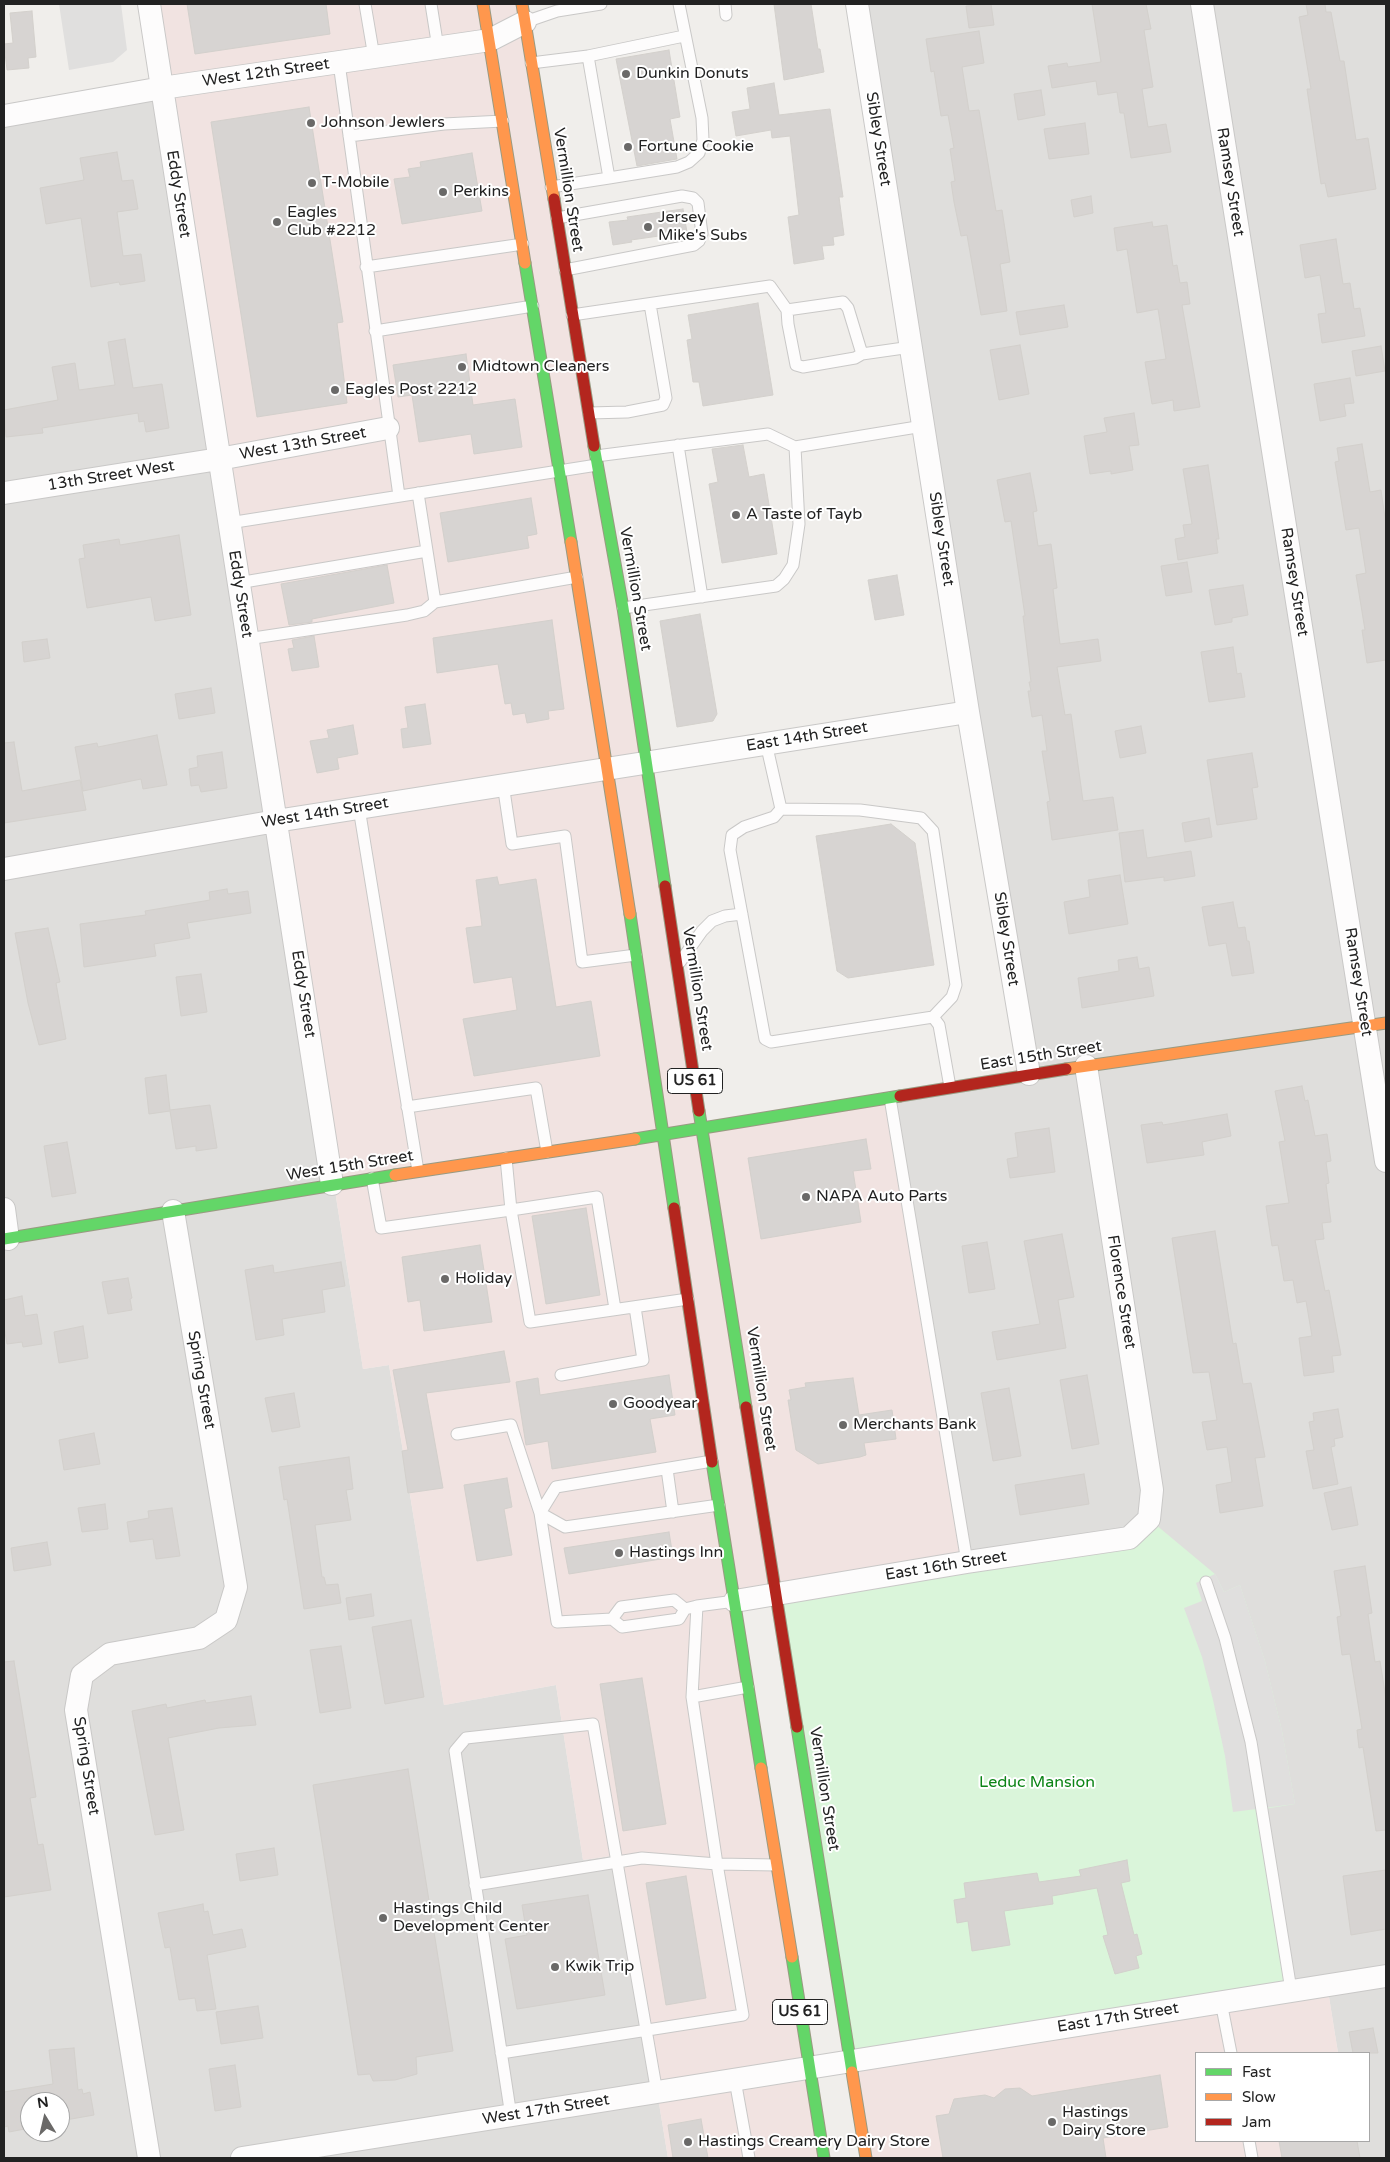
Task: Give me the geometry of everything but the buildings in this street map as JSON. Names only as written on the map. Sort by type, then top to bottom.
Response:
[{"type":"main road","name":"US 61","points":[[483,4],[608,768],[712,1461],[824,2158]]},
{"type":"main road","name":"Vermillion Street","points":[[524,13],[596,460],[623,608],[702,1129],[866,2158]]},
{"type":"main road","name":"East 15th Street","points":[[702,1129],[1029,1074],[1376,1025]]},
{"type":"main road","name":"West 15th Street","points":[[6,1239],[332,1184],[702,1129]]},
{"type":"street","name":"Eddy Street","points":[[149,4],[332,1184]]},
{"type":"street","name":"Sibley Street","points":[[857,4],[968,712],[1029,1074]]},
{"type":"street","name":"Ramsey Street","points":[[1202,4],[1376,1025],[1386,1161]]},
{"type":"street","name":"West 12th Street","points":[[4,116],[162,88],[490,40],[524,13]]},
{"type":"street","name":"West 13th Street","points":[[219,459],[388,428]]},
{"type":"street","name":"13th Street West","points":[[4,493],[219,459]]},
{"type":"street","name":"East 14th Street","points":[[646,761],[968,712]]},
{"type":"street","name":"West 14th Street","points":[[4,869],[276,821],[646,761]]},
{"type":"street","name":"Florence Street","points":[[1086,1066],[1152,1490],[1150,1519]]},
{"type":"street","points":[[4,1209],[6,1239]]},
{"type":"street","name":"Spring Street","points":[[149,2158],[76,1710],[82,1675],[110,1654],[199,1638],[226,1620],[236,1587],[173,1211]]},
{"type":"street","name":"East 16th Street","points":[[735,1601],[967,1562],[1129,1538],[1150,1519]]},
{"type":"street","name":"East 17th Street","points":[[850,2062],[1386,1976]]},
{"type":"street","name":"West 17th Street","points":[[242,2158],[850,2062]]},
{"type":"lane","points":[[365,4],[374,57]]},
{"type":"lane","points":[[431,4],[438,48]]},
{"type":"lane","points":[[524,13],[557,11],[601,4]]},
{"type":"lane","points":[[551,187],[677,167],[689,162],[699,153],[704,140],[702,118],[679,4]]},
{"type":"lane","points":[[531,64],[588,56],[684,36]]},
{"type":"lane","points":[[588,56],[609,178]]},
{"type":"lane","points":[[339,62],[388,428],[399,496]]},
{"type":"lane","points":[[349,136],[444,124],[503,121]]},
{"type":"lane","points":[[556,218],[682,196],[693,198],[698,203],[702,234],[700,241],[694,245],[565,270]]},
{"type":"lane","points":[[366,267],[523,244]]},
{"type":"lane","points":[[572,315],[770,286],[787,310],[796,365],[803,367],[855,358],[862,354],[911,347]]},
{"type":"lane","points":[[787,310],[843,302],[848,308],[862,354]]},
{"type":"lane","points":[[589,412],[626,412],[663,405],[666,398],[650,304]]},
{"type":"lane","points":[[375,331],[533,306]]},
{"type":"lane","points":[[229,523],[560,471],[596,460],[678,445],[768,434],[795,447],[924,426]]},
{"type":"lane","points":[[678,445],[702,597]]},
{"type":"lane","points":[[623,608],[776,586],[784,579],[793,565],[799,524],[795,447]]},
{"type":"lane","points":[[418,493],[436,602]]},
{"type":"lane","points":[[238,583],[427,552]]},
{"type":"lane","points":[[247,639],[407,615],[424,611],[436,602],[577,577]]},
{"type":"lane","points":[[766,743],[781,809]]},
{"type":"lane","points":[[503,784],[512,844],[564,836],[582,962],[637,955]]},
{"type":"lane","points":[[359,808],[418,1172]]},
{"type":"lane","points":[[781,809],[860,810],[920,818],[933,831],[956,984],[952,997],[933,1017],[771,1042],[765,1039],[730,850],[732,835],[744,826],[774,816],[781,809]]},
{"type":"lane","points":[[677,966],[702,931],[712,921],[725,916],[742,914]]},
{"type":"lane","points":[[933,1017],[939,1025],[950,1087]]},
{"type":"lane","points":[[407,1107],[536,1088],[547,1152]]},
{"type":"lane","points":[[890,1098],[967,1562]]},
{"type":"lane","points":[[506,1158],[511,1210],[530,1322],[688,1299]]},
{"type":"lane","points":[[372,1178],[381,1228],[597,1197],[615,1310]]},
{"type":"lane","points":[[561,1374],[643,1360],[635,1307]]},
{"type":"lane","points":[[457,1434],[511,1425],[540,1513],[557,1622],[612,1619],[622,1627],[679,1619],[685,1609],[735,1601]]},
{"type":"lane","points":[[540,1513],[556,1487],[712,1461]]},
{"type":"lane","points":[[667,1469],[673,1512]]},
{"type":"lane","points":[[540,1513],[565,1527],[719,1505]]},
{"type":"lane","points":[[1206,1582],[1225,1638],[1251,1742],[1291,1990]]},
{"type":"lane","points":[[612,1619],[621,1607],[674,1600],[685,1609]]},
{"type":"lane","points":[[501,2053],[647,2032],[743,2015],[717,1864],[692,1697],[697,1606]]},
{"type":"lane","points":[[692,1697],[748,1687]]},
{"type":"lane","points":[[511,2116],[455,1751],[466,1738],[593,1724],[657,2093]]},
{"type":"lane","points":[[475,1885],[642,1858],[717,1864],[776,1866]]},
{"type":"lane","points":[[1221,2002],[1231,2052]]},
{"type":"lane","points":[[735,2080],[749,2158]]},
{"type":"lane","points":[[1249,2142],[1252,2158]]},
{"type":"shaded area","points":[[59,4],[121,4],[127,50],[113,62],[69,70]]},
{"type":"shaded area","points":[[149,4],[522,4],[702,1129],[890,1098],[967,1562],[736,1601],[824,2158],[668,2158],[618,1855],[583,1860],[556,1685],[444,1705],[389,1365],[363,1369]]},
{"type":"shaded area","points":[[857,4],[1386,4],[1386,2158],[1355,2158],[1352,2142],[1370,2142],[1370,2052],[1338,2052],[1327,1985],[850,2062],[890,1098],[1028,1074]]},
{"type":"shaded area","points":[[162,88],[363,1369],[389,1365],[444,1705],[556,1685],[583,1860],[618,1855],[668,2158],[4,2158],[4,116]]},
{"type":"shaded area","points":[[1215,1574],[1224,1592],[1240,1585],[1265,1661],[1282,1731],[1295,1804],[1233,1812],[1225,1756],[1213,1700],[1202,1657],[1184,1608],[1202,1601],[1196,1583]]},
{"type":"shaded area","points":[[1327,1984],[1338,2052],[1195,2052],[1195,2142],[1352,2142],[1355,2158],[866,2158],[850,2062]]},
{"type":"green space","name":"Leduc Mansion","points":[[1149,1519],[1215,1574],[1224,1592],[1240,1585],[1265,1661],[1282,1731],[1295,1804],[1264,1809],[1291,1990],[850,2062],[777,1593],[1129,1538]]},
{"type":"traffic: fast","points":[[525,263],[571,542]]},
{"type":"traffic: fast","points":[[594,446],[623,608],[665,886]]},
{"type":"traffic: fast","points":[[630,914],[674,1208]]},
{"type":"traffic: fast","points":[[635,1139],[900,1096]]},
{"type":"traffic: fast","points":[[699,1111],[746,1407]]},
{"type":"traffic: fast","points":[[4,1239],[395,1175]]},
{"type":"traffic: fast","points":[[712,1462],[761,1768]]},
{"type":"traffic: fast","points":[[797,1727],[852,2072]]},
{"type":"traffic: fast","points":[[792,1957],[824,2158]]},
{"type":"traffic: slow","points":[[483,4],[525,263]]},
{"type":"traffic: slow","points":[[522,4],[554,199]]},
{"type":"traffic: slow","points":[[571,542],[630,914]]},
{"type":"traffic: slow","points":[[1066,1069],[1386,1023]]},
{"type":"traffic: slow","points":[[395,1175],[635,1139]]},
{"type":"traffic: slow","points":[[761,1768],[792,1957]]},
{"type":"traffic: slow","points":[[852,2072],[866,2158]]},
{"type":"traffic: jam","points":[[554,199],[594,446]]},
{"type":"traffic: jam","points":[[665,886],[699,1111]]},
{"type":"traffic: jam","points":[[900,1096],[1066,1069]]},
{"type":"traffic: jam","points":[[674,1208],[712,1462]]},
{"type":"traffic: jam","points":[[746,1407],[797,1727]]},
{"type":"place","name":"Dunkin Donuts","points":[[626,74]]},
{"type":"place","name":"Johnson Jewlers","points":[[311,123]]},
{"type":"place","name":"Fortune Cookie","points":[[628,147]]},
{"type":"place","name":"T-Mobile","points":[[312,183]]},
{"type":"place","name":"Perkins","points":[[443,192]]},
{"type":"place","name":"Eagles Club #2212","points":[[277,222]]},
{"type":"place","name":"Jersey Mike's Subs","points":[[648,227]]},
{"type":"place","name":"Midtown Cleaners","points":[[462,367]]},
{"type":"place","name":"Eagles Post 2212","points":[[335,390]]},
{"type":"place","name":"A Taste of Tayb","points":[[736,515]]},
{"type":"place","name":"NAPA Auto Parts","points":[[806,1197]]},
{"type":"place","name":"Holiday","points":[[445,1279]]},
{"type":"place","name":"Goodyear","points":[[613,1404]]},
{"type":"place","name":"Merchants Bank","points":[[843,1425]]},
{"type":"place","name":"Hastings Inn","points":[[619,1553]]},
{"type":"place","name":"Hastings Child Development Center","points":[[383,1918]]},
{"type":"place","name":"Kwik Trip","points":[[555,1967]]},
{"type":"place","name":"Hastings Dairy Store","points":[[1052,2122]]},
{"type":"place","name":"Hastings Creamery Dairy Store","points":[[688,2142]]}]
